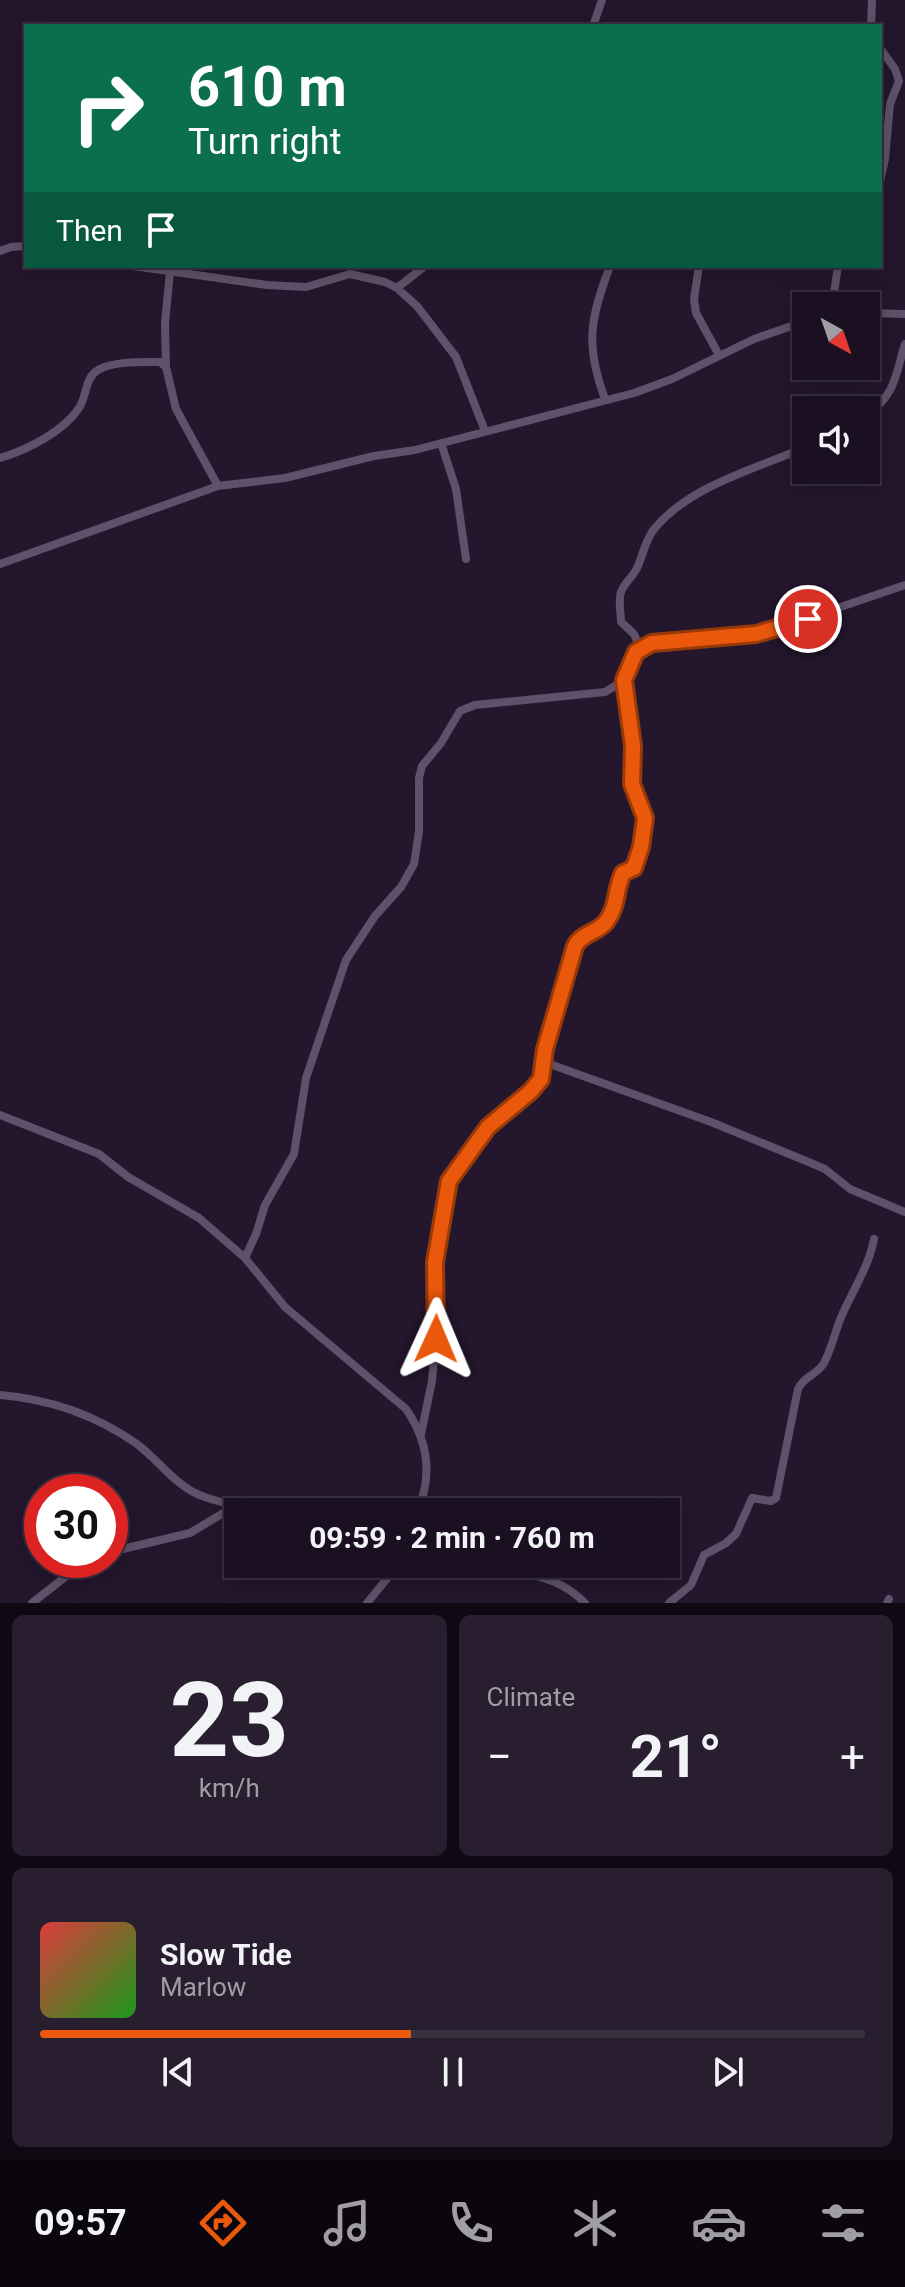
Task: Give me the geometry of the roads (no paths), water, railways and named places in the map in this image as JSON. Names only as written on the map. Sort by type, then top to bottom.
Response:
[{"type":"street","points":[[594,24],[602,0]]},
{"type":"street","points":[[871,24],[872,0]]},
{"type":"street","points":[[882,51],[895,69],[899,81],[890,104],[890,127],[882,170]]},
{"type":"street","points":[[0,251],[24,246]]},
{"type":"street","points":[[145,268],[267,285],[306,287],[359,274],[397,288],[417,306],[456,357],[485,431]]},
{"type":"street","points":[[397,288],[422,268]]},
{"type":"street","points":[[605,399],[596,374],[590,341],[609,268]]},
{"type":"street","points":[[699,268],[694,299],[696,313],[719,355]]},
{"type":"street","points":[[834,292],[838,268]]},
{"type":"street","points":[[170,272],[165,323],[166,367],[176,409],[218,486]]},
{"type":"street","points":[[880,313],[905,314]]},
{"type":"street","points":[[0,564],[218,486],[285,478],[441,443],[652,387],[754,339],[792,326]]},
{"type":"street","points":[[880,405],[892,390],[905,344]]},
{"type":"street","points":[[0,458],[22,450],[64,424],[80,405],[89,377],[96,370],[155,362],[166,367]]},
{"type":"street","points":[[441,443],[456,489],[466,559]]},
{"type":"street","points":[[640,648],[634,634],[621,622],[620,597],[636,571],[654,529],[684,504],[721,482],[792,452]]},
{"type":"street","points":[[421,1434],[432,1381],[436,1339],[435,1262],[449,1181],[488,1127],[537,1085],[578,941],[605,924],[616,904],[617,888],[623,873],[634,868],[641,847],[645,818],[632,784],[633,746],[624,680],[631,659],[640,648],[652,643],[770,631],[905,585]]},
{"type":"street","points":[[245,1258],[265,1205],[294,1154],[306,1078],[346,960],[375,916],[401,887],[414,864],[419,831],[419,778],[425,760],[441,743],[456,716],[466,707],[605,692],[624,680]]},
{"type":"street","points":[[544,1062],[711,1122],[811,1163],[825,1169],[844,1186],[905,1212]]},
{"type":"street","points":[[0,1115],[99,1154],[128,1177],[199,1218],[245,1258],[285,1307],[406,1409],[421,1434],[425,1450],[426,1481],[421,1498]]},
{"type":"street","points":[[669,1603],[691,1585],[704,1555],[736,1534],[752,1498],[771,1501],[776,1498],[798,1389],[805,1378],[823,1365],[843,1311],[871,1253],[874,1239]]},
{"type":"street","points":[[0,1395],[39,1399],[75,1412],[136,1444],[191,1490],[224,1502]]},
{"type":"street","points":[[128,1548],[190,1533],[224,1513]]},
{"type":"street","points":[[32,1603],[64,1578]]},
{"type":"street","points":[[367,1603],[386,1578]]},
{"type":"street","points":[[541,1578],[564,1584],[585,1603]]}]
